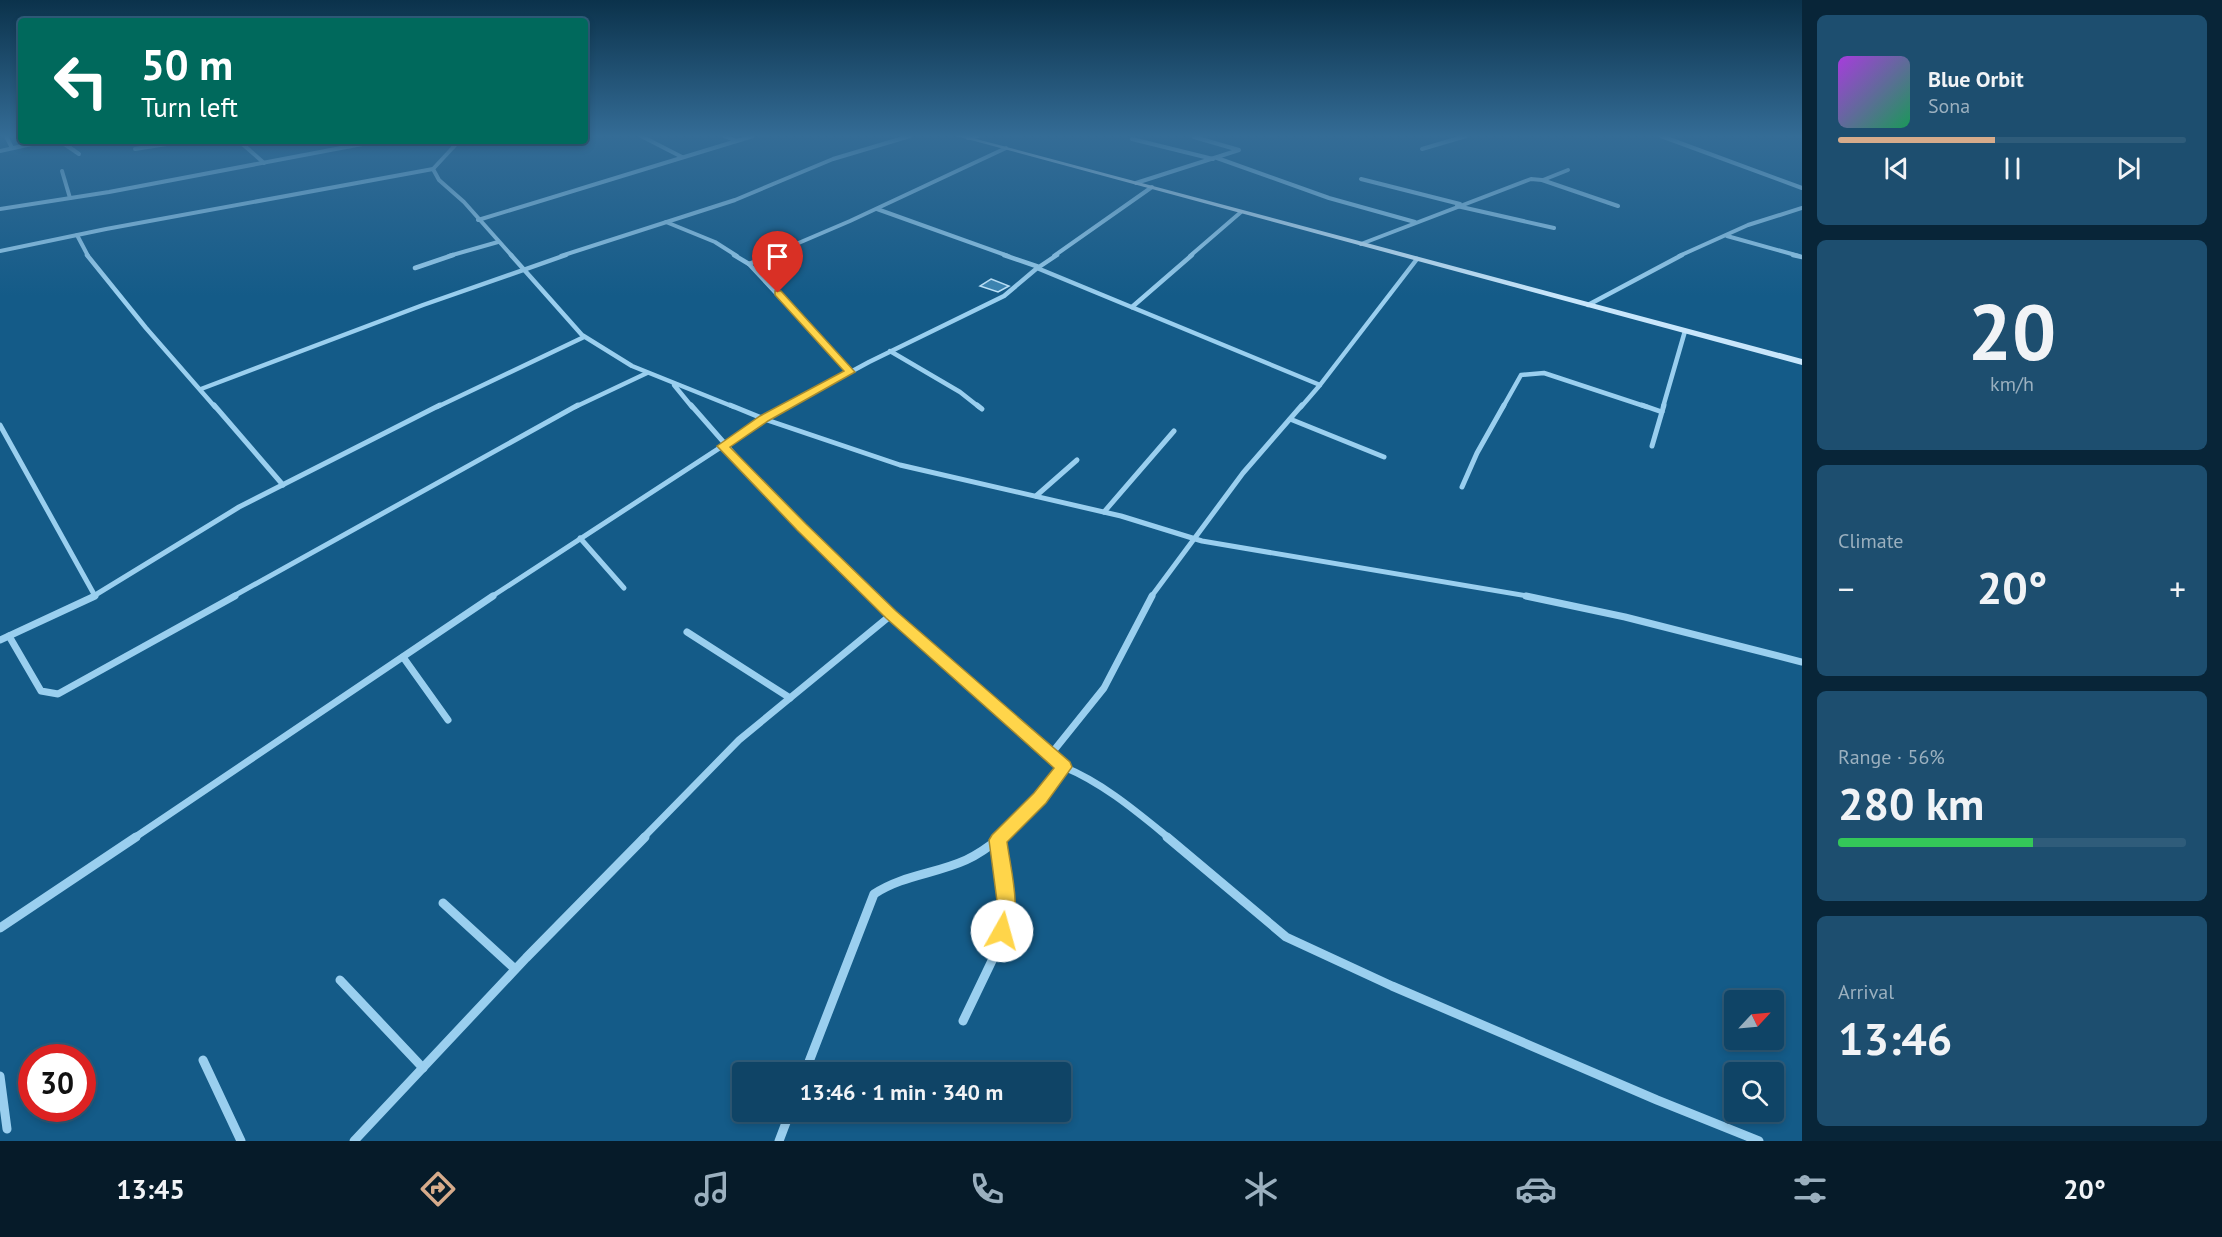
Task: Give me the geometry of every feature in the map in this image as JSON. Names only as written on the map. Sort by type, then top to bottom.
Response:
[{"type":"main road","points":[[1160,189],[1802,362]]},
{"type":"street","points":[[67,189],[70,198]]},
{"type":"street","points":[[0,209],[119,189]]},
{"type":"street","points":[[0,251],[320,189]]},
{"type":"street","points":[[450,189],[464,202],[584,337],[621,361],[646,373],[764,419],[900,465],[1104,512],[1193,538],[1514,593],[1625,617],[1802,662]]},
{"type":"street","points":[[478,220],[579,189]]},
{"type":"street","points":[[201,389],[423,305],[735,200],[761,189]]},
{"type":"street","points":[[749,264],[918,189]]},
{"type":"street","points":[[0,928],[580,538],[764,419],[890,351],[1004,296],[1037,268],[1149,189]]},
{"type":"street","points":[[1304,189],[1416,222]]},
{"type":"street","points":[[1399,189],[1554,228]]},
{"type":"street","points":[[1361,244],[1502,189]]},
{"type":"street","points":[[1569,189],[1618,206]]},
{"type":"street","points":[[1588,305],[1774,214],[1802,208]]},
{"type":"street","points":[[877,209],[1037,268],[1320,385]]},
{"type":"street","points":[[1132,307],[1241,212]]},
{"type":"street","points":[[665,222],[715,242],[749,264],[850,372]]},
{"type":"street","points":[[77,235],[88,256],[146,328],[283,484]]},
{"type":"street","points":[[1727,236],[1802,257]]},
{"type":"street","points":[[414,268],[498,242]]},
{"type":"street","points":[[1051,754],[1104,688],[1156,588],[1242,473],[1320,385],[1417,259]]},
{"type":"street","points":[[1652,447],[1685,331]]},
{"type":"street","points":[[0,640],[95,596],[239,507],[283,484],[374,437],[584,337]]},
{"type":"street","points":[[890,351],[960,392],[982,408]]},
{"type":"street","points":[[9,636],[41,691],[58,694],[574,407],[646,373]]},
{"type":"street","points":[[1462,487],[1477,453],[1521,375],[1544,373],[1662,412]]},
{"type":"street","points":[[672,383],[723,446],[891,615],[1064,767],[1078,773],[1127,804],[1286,937],[1392,986],[1657,1100],[1760,1141]]},
{"type":"street","points":[[1290,419],[1384,458]]},
{"type":"street","points":[[0,424],[95,596]]},
{"type":"street","points":[[1104,512],[1174,431]]},
{"type":"street","points":[[1036,496],[1077,459]]},
{"type":"street","points":[[580,538],[624,588]]},
{"type":"street","points":[[354,1141],[516,969],[739,740],[891,615]]},
{"type":"street","points":[[687,632],[790,698]]},
{"type":"street","points":[[403,657],[448,720]]},
{"type":"street","points":[[809,1062],[874,894],[888,883],[965,861],[984,852],[1040,798],[1064,767]]},
{"type":"street","points":[[963,1021],[1000,944],[1006,901],[998,840]]},
{"type":"street","points":[[443,903],[516,969]]},
{"type":"street","points":[[340,980],[423,1068]]},
{"type":"street","points":[[204,1060],[241,1141]]},
{"type":"street","points":[[0,1076],[7,1129]]},
{"type":"street","points":[[779,1141],[786,1122]]},
{"type":"building","points":[[991,279],[1009,286],[998,292],[980,286]]},
{"type":"route","points":[[778,293],[850,372],[764,419],[723,446],[891,615],[1064,767],[1040,798],[998,840],[1006,901],[1002,931]]}]
